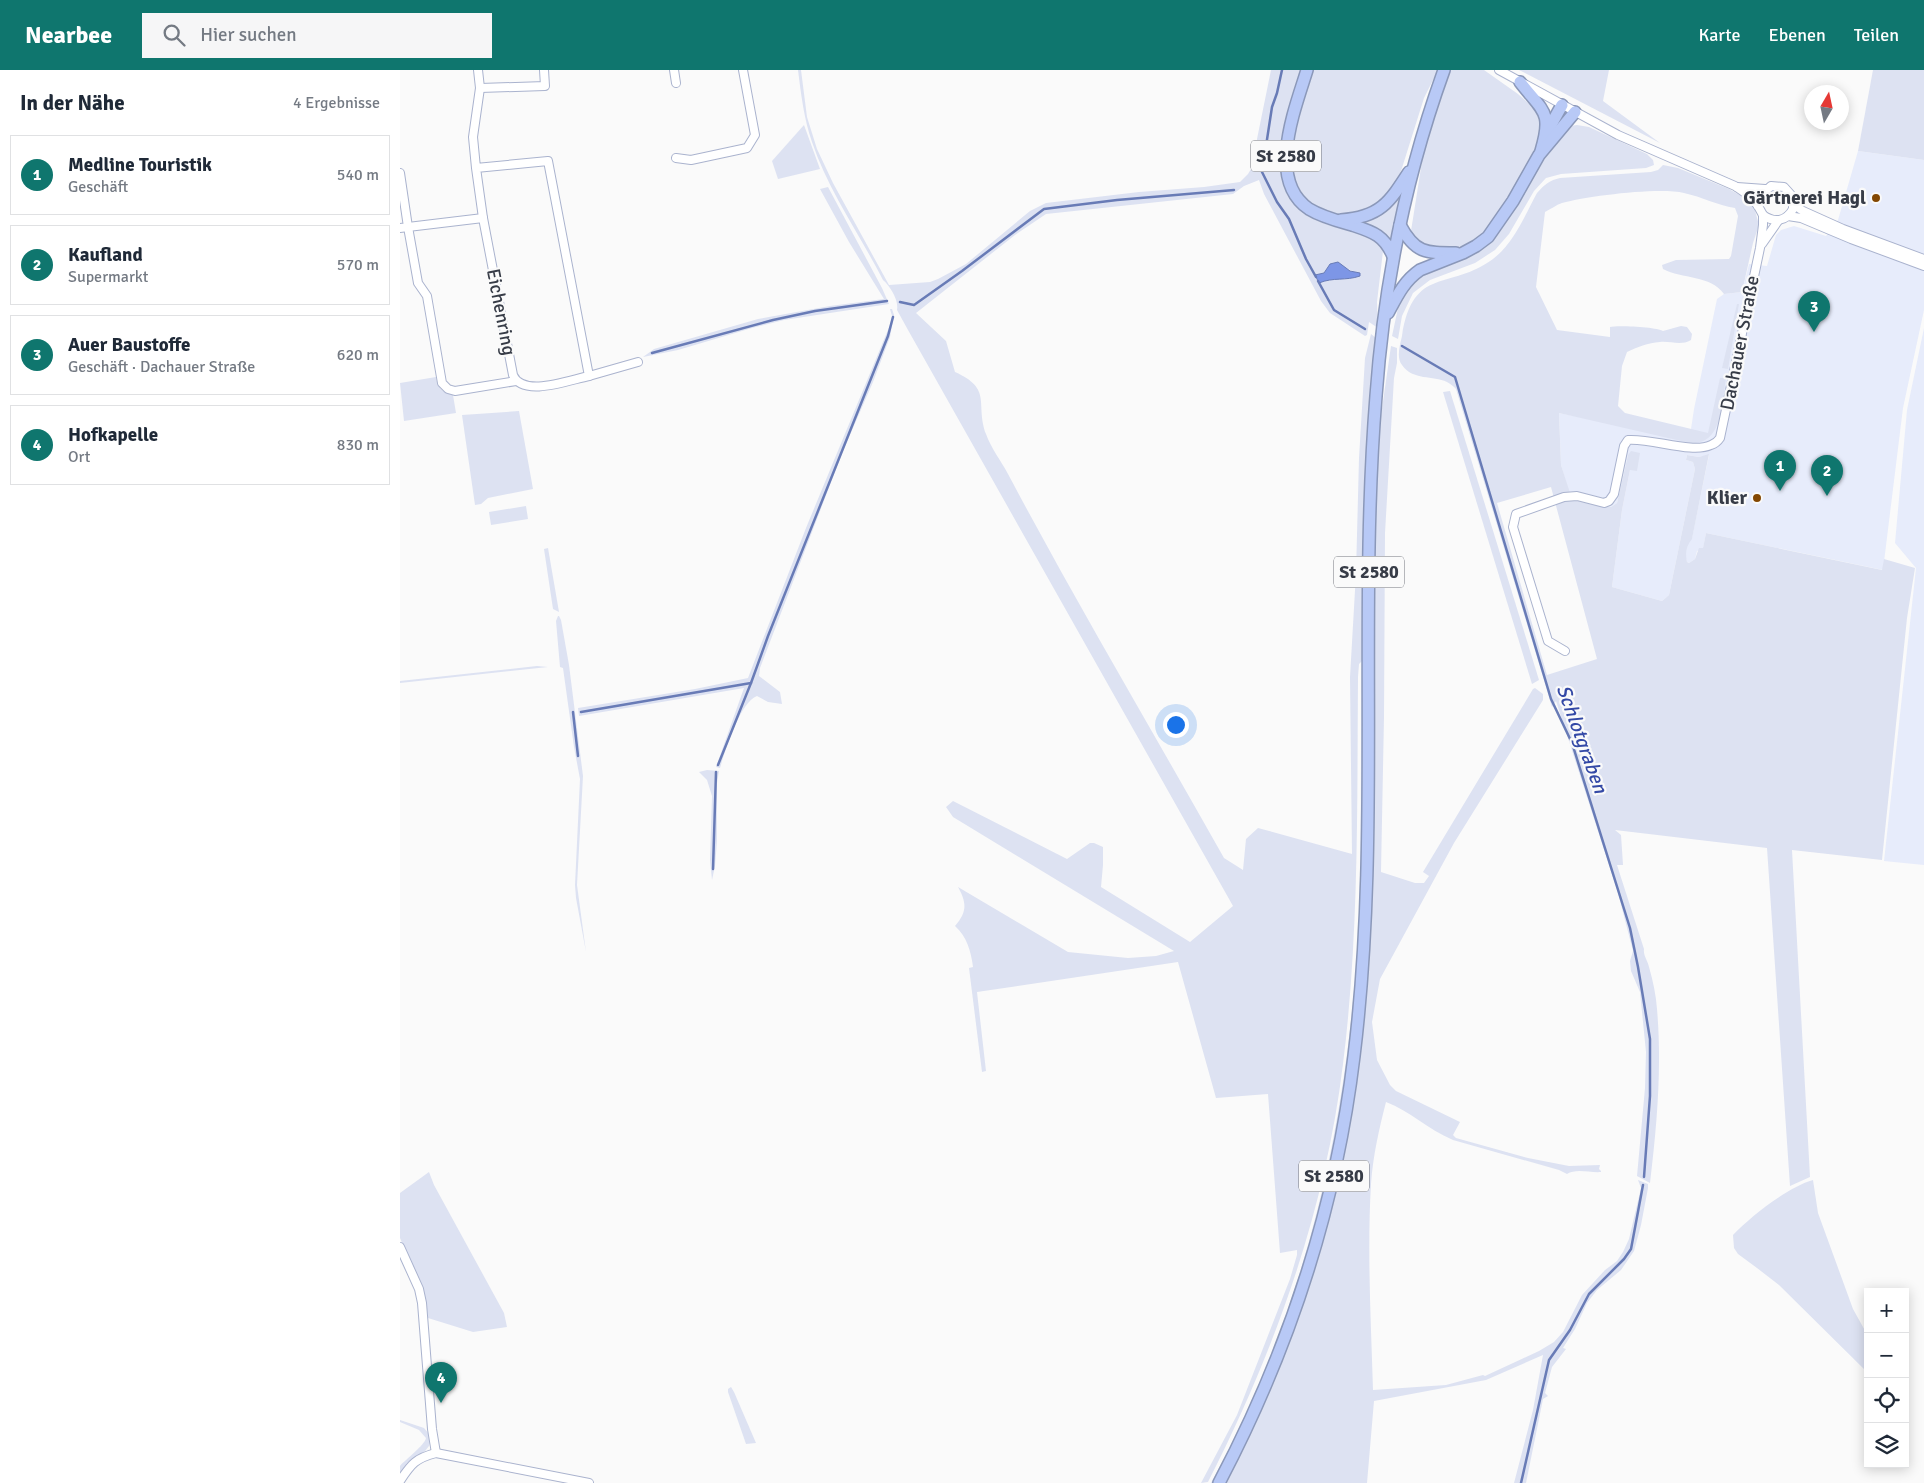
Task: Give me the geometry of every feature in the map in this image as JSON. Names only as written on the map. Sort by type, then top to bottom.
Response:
[{"type":"highway","name":"St 2580","points":[[1307,70],[1287,148],[1288,178],[1291,188],[1301,202],[1317,213],[1380,236],[1389,246],[1394,256]]},
{"type":"highway","name":"St 2580","points":[[1219,1483],[1261,1396],[1294,1314],[1327,1205],[1352,1074],[1360,1003],[1366,908],[1370,506],[1376,396],[1384,323],[1400,224],[1433,102],[1444,70]]},
{"type":"highway","name":"St 2580","points":[[1520,82],[1544,113],[1547,124],[1539,155]]},
{"type":"highway","name":"St 2580","points":[[1545,136],[1562,105]]},
{"type":"highway","name":"St 2580","points":[[1384,323],[1398,292],[1414,274],[1463,253],[1483,242],[1513,201],[1539,155],[1575,112]]},
{"type":"highway","name":"St 2580","points":[[1335,220],[1363,217],[1380,210],[1394,196],[1416,162]]},
{"type":"highway","points":[[1400,224],[1408,239],[1417,248],[1442,253],[1463,253]]},
{"type":"street","name":"Eichenring","points":[[478,70],[480,88],[473,137],[476,168],[483,218],[513,375],[516,381],[535,387],[589,376],[638,362]]},
{"type":"street","points":[[480,88],[545,86],[544,70]]},
{"type":"street","points":[[674,70],[676,83]]},
{"type":"street","points":[[676,158],[691,160],[747,148],[752,142],[754,135],[743,70]]},
{"type":"street","points":[[1499,70],[1618,135],[1735,186],[1751,197],[1763,215],[1770,220],[1778,221]]},
{"type":"street","points":[[476,168],[548,161],[589,376]]},
{"type":"street","points":[[400,173],[404,228],[418,283],[427,296],[442,383],[448,389],[455,391],[516,381]]},
{"type":"street","points":[[1735,186],[1765,190]]},
{"type":"street","points":[[1758,206],[1761,195],[1765,190],[1774,186],[1784,187],[1793,197],[1794,205],[1788,216],[1801,218],[1924,266]]},
{"type":"street","points":[[1794,205],[1843,228],[1924,259]]},
{"type":"street","name":"Dachauer Straße","points":[[1565,651],[1548,642],[1513,527],[1516,514],[1564,496],[1577,496],[1604,503],[1610,501],[1614,494],[1624,446],[1628,440],[1642,438],[1697,449],[1712,445],[1720,438],[1760,248],[1763,215]]},
{"type":"street","name":"Dachauer Straße","points":[[1760,248],[1778,221],[1788,216]]},
{"type":"street","points":[[404,228],[483,218]]},
{"type":"street","points":[[400,1247],[419,1289],[422,1304],[436,1453]]},
{"type":"street","points":[[400,1481],[409,1467],[420,1457],[436,1453],[589,1483]]},
{"type":"shaded area","points":[[798,70],[801,70],[807,117],[817,149],[833,183],[889,285],[930,282],[938,279],[966,264],[1030,211],[1046,203],[1240,182],[1248,174],[1258,157],[1257,139],[1271,70],[1303,70],[1282,150],[1282,170],[1286,189],[1295,205],[1318,221],[1375,239],[1383,251],[1377,302],[1378,328],[1369,322],[1367,335],[1365,336],[1330,313],[1321,301],[1264,194],[1259,180],[1244,186],[1233,194],[1046,214],[1015,235],[916,313],[946,341],[955,372],[967,378],[979,391],[983,423],[993,449],[1224,858],[1243,870],[1246,839],[1258,828],[1352,854],[1350,677],[1356,573],[1359,458],[1365,358],[1371,334],[1376,338],[1365,519],[1362,884],[1357,975],[1348,1066],[1329,1174],[1299,1280],[1281,1332],[1260,1383],[1238,1434],[1213,1483],[1211,1483],[1245,1417],[1273,1349],[1297,1280],[1317,1210],[1333,1139],[1345,1067],[1354,994],[1359,920],[1362,661],[1359,664],[1358,677],[1355,920],[1348,1016],[1335,1119],[1324,1173],[1310,1226],[1294,1279],[1275,1331],[1255,1382],[1208,1482],[1201,1483],[1237,1415],[1290,1279],[1297,1255],[1297,1250],[1280,1253],[1268,1094],[1216,1098],[1178,962],[977,992],[986,1071],[982,1072],[969,968],[973,967],[970,950],[955,926],[964,912],[963,898],[958,887],[1068,952],[1128,958],[1156,956],[1174,951],[953,817],[946,807],[953,801],[1067,859],[1090,843],[1103,847],[1101,887],[1190,942],[1233,906],[908,330],[897,310],[897,302],[893,294],[883,280],[835,195],[809,133]],"holes":[[[1338,262],[1343,267],[1360,274],[1330,279],[1319,283],[1315,275],[1324,273],[1330,264]]]},
{"type":"shaded area","points":[[1312,70],[1438,70],[1424,98],[1396,184],[1375,208],[1341,215],[1327,212],[1306,199],[1294,180],[1292,168],[1293,139]]},
{"type":"shaded area","points":[[1449,70],[1484,70],[1518,94],[1543,116],[1539,139],[1533,156],[1510,197],[1491,224],[1469,244],[1454,248],[1433,248],[1419,242],[1414,238],[1411,231],[1423,155]]},
{"type":"shaded area","points":[[1519,70],[1609,70],[1603,101],[1660,143]]},
{"type":"shaded area","points":[[1873,70],[1924,70],[1924,160],[1858,151]]},
{"type":"shaded area","points":[[804,125],[820,169],[778,179],[772,161]]},
{"type":"shaded area","points":[[1570,126],[1589,127],[1647,154],[1653,160],[1654,165],[1646,168],[1561,174],[1546,178],[1534,191],[1509,234],[1495,250],[1475,263],[1430,280],[1413,293],[1402,316],[1398,339],[1392,336],[1398,308],[1405,292],[1419,276],[1479,251],[1494,238],[1557,140]]},
{"type":"shaded area","points":[[1858,151],[1924,160],[1924,310],[1903,408],[1883,570],[1706,533],[1703,549],[1697,551],[1695,559],[1689,563],[1687,562],[1685,555],[1687,544],[1692,538],[1709,455],[1699,457],[1687,455],[1686,460],[1693,462],[1695,469],[1669,595],[1662,601],[1612,587],[1622,510],[1630,470],[1628,455],[1617,503],[1611,507],[1570,496],[1561,465],[1559,413],[1599,421],[1695,432],[1691,429],[1694,409],[1717,299],[1724,294],[1742,292],[1749,264],[1767,266],[1776,235],[1781,230],[1794,226],[1826,236],[1838,220]]},
{"type":"shaded area","points":[[1663,165],[1678,168],[1729,189],[1750,201],[1754,207],[1759,225],[1742,292],[1724,294],[1712,283],[1663,269],[1662,265],[1676,260],[1729,259],[1738,216],[1735,208],[1673,191],[1623,193],[1574,200],[1560,204],[1545,212],[1536,287],[1557,330],[1610,337],[1610,327],[1653,328],[1663,331],[1681,326],[1687,327],[1692,334],[1691,340],[1687,342],[1656,343],[1627,352],[1622,366],[1618,406],[1625,413],[1708,433],[1720,378],[1726,378],[1719,420],[1715,430],[1701,442],[1690,443],[1559,413],[1561,465],[1571,496],[1611,507],[1617,503],[1628,455],[1631,451],[1640,453],[1637,471],[1630,470],[1622,510],[1612,587],[1662,601],[1669,595],[1695,469],[1693,462],[1686,460],[1687,455],[1699,457],[1709,454],[1692,539],[1686,550],[1687,562],[1689,563],[1695,559],[1699,548],[1703,548],[1706,533],[1882,570],[1884,559],[1915,568],[1907,618],[1882,860],[1792,850],[1810,1177],[1790,1186],[1767,848],[1615,830],[1621,835],[1623,865],[1617,865],[1644,949],[1656,998],[1659,1053],[1658,1096],[1650,1183],[1637,1176],[1645,1088],[1646,1052],[1640,992],[1631,971],[1630,961],[1633,951],[1618,893],[1556,701],[1552,707],[1456,389],[1441,380],[1417,376],[1402,365],[1399,358],[1407,314],[1415,299],[1424,289],[1435,283],[1477,269],[1493,259],[1513,237],[1537,193],[1547,183],[1560,178],[1658,170]],"holes":[[[1551,487],[1597,659],[1547,675],[1497,503]]]},
{"type":"shaded area","points":[[828,187],[889,304],[784,320],[678,350],[643,357],[654,349],[758,319],[830,306],[884,299],[849,242],[820,189]]},
{"type":"shaded area","points":[[1402,194],[1393,241],[1390,241],[1382,232],[1356,223],[1392,204]]},
{"type":"shaded area","points":[[1737,304],[1739,304],[1728,369],[1722,368]]},
{"type":"shaded area","points":[[890,309],[892,309],[894,315],[890,337],[843,451],[760,668],[759,676],[780,692],[782,704],[768,702],[757,696],[751,700],[739,717],[720,768],[716,767],[744,688],[579,716],[578,708],[695,689],[748,678],[806,528],[890,325],[892,316]]},
{"type":"shaded area","points":[[1924,328],[1924,865],[1884,861],[1916,568],[1895,543],[1907,410]]},
{"type":"shaded area","points":[[1391,346],[1397,348],[1397,363],[1394,378],[1385,533],[1381,872],[1415,883],[1424,883],[1429,876],[1423,872],[1533,689],[1535,688],[1543,694],[1543,700],[1454,843],[1380,979],[1372,1022],[1377,1060],[1390,1085],[1396,1091],[1460,1122],[1453,1135],[1456,1138],[1528,1158],[1569,1166],[1600,1165],[1599,1169],[1601,1172],[1579,1171],[1567,1174],[1559,1170],[1453,1140],[1386,1102],[1373,1163],[1371,1184],[1369,1261],[1373,1390],[1446,1385],[1485,1376],[1554,1342],[1563,1332],[1582,1295],[1605,1270],[1617,1261],[1623,1252],[1629,1239],[1641,1188],[1638,1180],[1648,1184],[1648,1188],[1634,1251],[1621,1270],[1597,1290],[1587,1303],[1575,1329],[1563,1348],[1566,1349],[1552,1367],[1545,1393],[1548,1396],[1543,1399],[1526,1483],[1514,1483],[1533,1410],[1543,1355],[1486,1380],[1374,1401],[1367,1483],[1225,1483],[1275,1378],[1298,1317],[1322,1243],[1338,1184],[1357,1080],[1366,996],[1372,898],[1374,505],[1379,429]]},
{"type":"shaded area","points":[[436,377],[441,389],[453,395],[456,413],[404,421],[400,383]]},
{"type":"shaded area","points":[[1450,391],[1539,680],[1532,684],[1443,392]]},
{"type":"shaded area","points":[[519,411],[533,489],[488,498],[481,504],[475,505],[462,415]]},
{"type":"shaded area","points":[[526,506],[528,519],[491,525],[489,512]]},
{"type":"shaded area","points":[[548,548],[559,612],[553,609],[544,549]]},
{"type":"shaded area","points":[[558,616],[561,620],[569,665],[583,776],[577,885],[586,952],[575,885],[580,779],[563,668],[560,667],[556,621]]},
{"type":"shaded area","points":[[537,666],[548,667],[400,683],[400,681]]},
{"type":"shaded area","points":[[707,770],[719,771],[717,783],[717,841],[712,880],[710,860],[712,796],[707,780],[699,772]]},
{"type":"shaded area","points":[[429,1172],[434,1185],[504,1313],[507,1327],[473,1332],[428,1318],[424,1294],[400,1238],[400,1193]]},
{"type":"shaded area","points":[[1813,1180],[1818,1213],[1853,1309],[1864,1329],[1864,1369],[1779,1285],[1738,1254],[1734,1248],[1733,1235],[1750,1219],[1781,1195]]},
{"type":"shaded area","points":[[731,1387],[756,1443],[746,1444],[728,1392],[728,1389]]},
{"type":"shaded area","points":[[400,1420],[424,1428],[429,1434],[430,1441],[425,1451],[407,1463],[400,1474],[400,1466],[419,1448],[426,1438],[419,1430],[400,1422]]},
{"type":"water","points":[[1338,262],[1350,271],[1360,273],[1360,276],[1319,283],[1315,275],[1324,273],[1330,264]]},
{"type":"waterway","points":[[1282,70],[1272,107],[1262,172],[1277,202],[1289,219],[1316,277]]},
{"type":"waterway","points":[[900,302],[914,305],[1044,209],[1117,200],[1234,190]]},
{"type":"waterway","points":[[1318,281],[1334,310],[1365,329]]},
{"type":"waterway","points":[[652,353],[773,320],[815,311],[887,301]]},
{"type":"waterway","points":[[581,712],[751,683],[888,336],[893,317]]},
{"type":"waterway","name":"Schlotgraben","points":[[1402,346],[1455,377],[1551,699],[1572,743],[1630,928],[1650,1039],[1650,1096],[1644,1177]]},
{"type":"waterway","points":[[718,765],[751,683]]},
{"type":"waterway","points":[[573,712],[578,756]]},
{"type":"waterway","points":[[713,869],[716,772]]},
{"type":"waterway","name":"Schlotgraben","points":[[1521,1483],[1549,1360],[1570,1330],[1589,1294],[1624,1259],[1631,1249],[1643,1185]]},
{"type":"place","name":"Gärtnerei Hagl","points":[[1876,198]]},
{"type":"place","name":"Auer Baustoffe","points":[[1814,332]]},
{"type":"place","name":"Medline Touristik","points":[[1780,491]]},
{"type":"place","name":"Kaufland","points":[[1827,496]]},
{"type":"place","name":"Klier","points":[[1757,498]]},
{"type":"place","name":"Hofkapelle","points":[[441,1403]]}]
